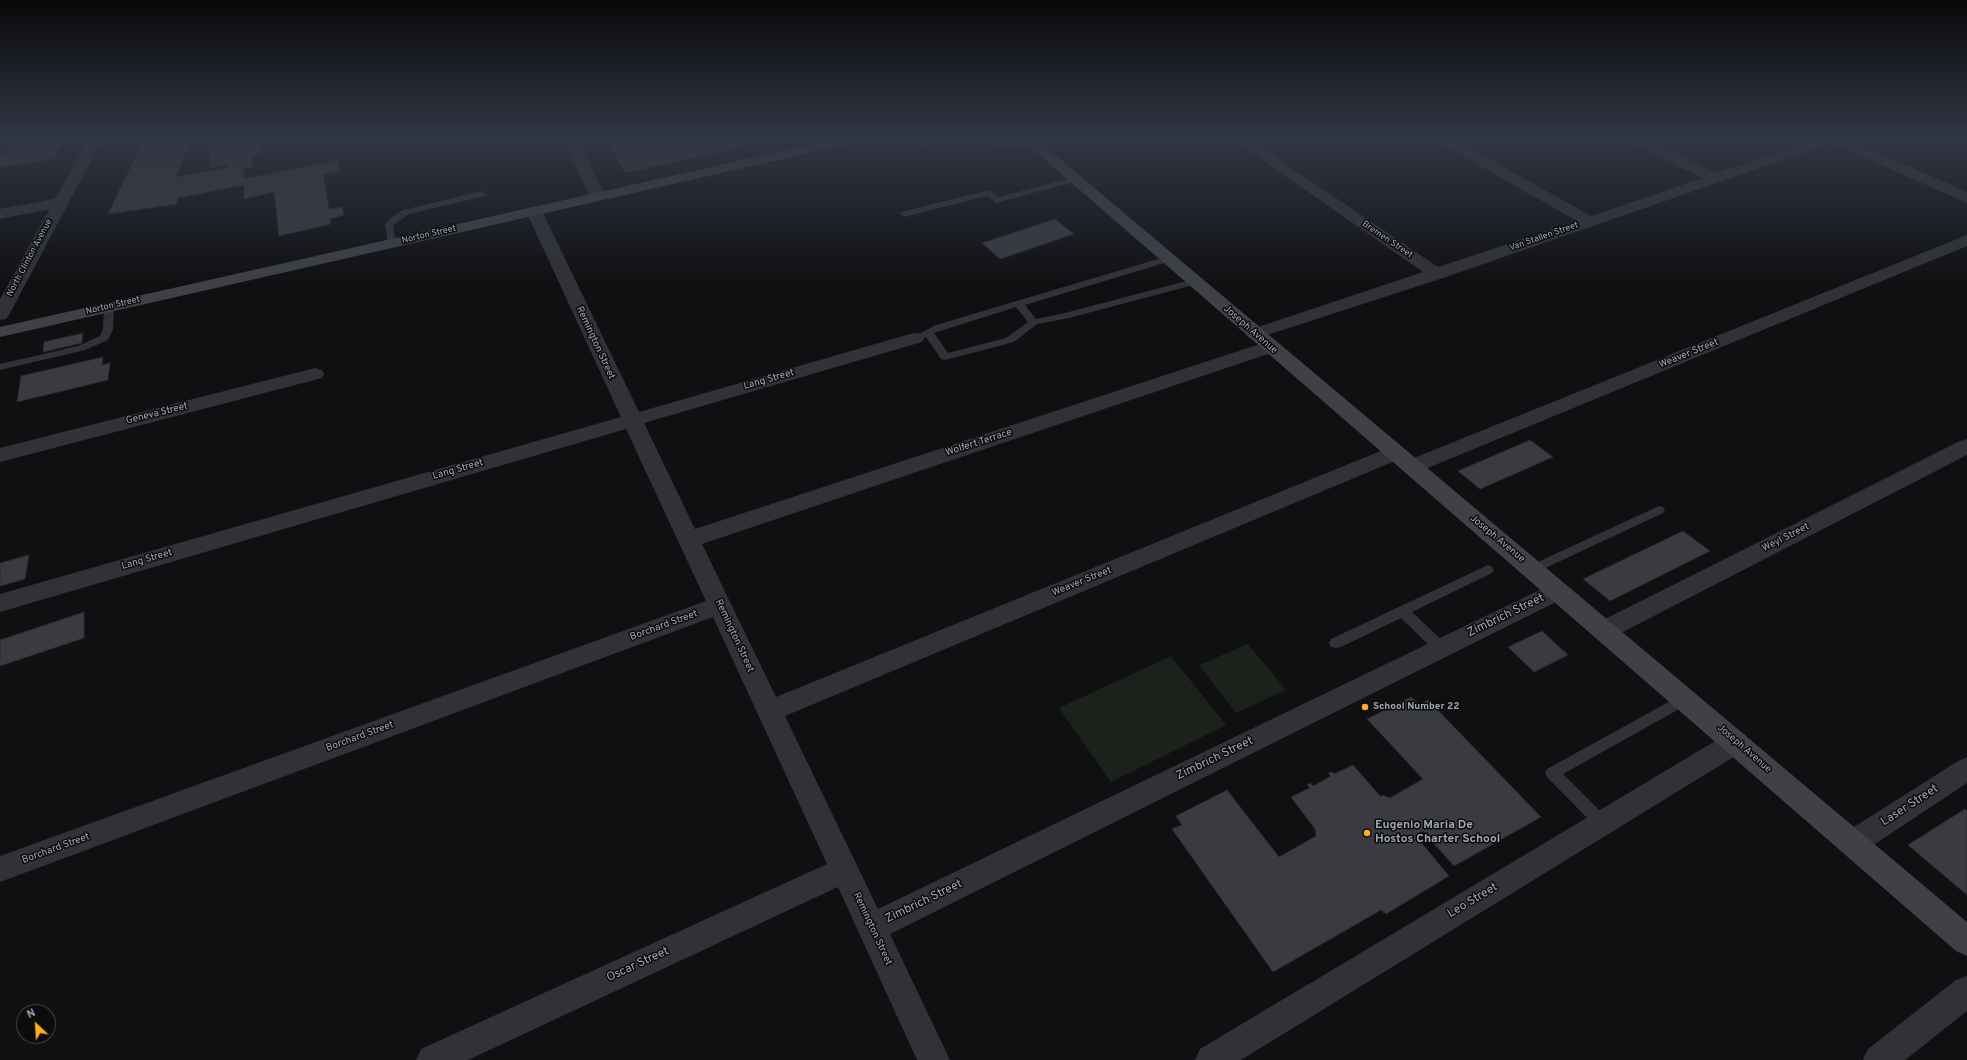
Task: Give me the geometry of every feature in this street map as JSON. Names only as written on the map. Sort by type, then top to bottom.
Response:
[{"type":"main road","name":"Norton Street","points":[[0,332],[636,187]]},
{"type":"main road","name":"Joseph Avenue","points":[[1085,187],[1270,347],[1605,630],[1967,941]]},
{"type":"street","name":"North Clinton Avenue","points":[[0,315],[68,187]]},
{"type":"street","points":[[593,187],[598,197]]},
{"type":"street","name":"Bremen Street","points":[[1310,187],[1437,274]]},
{"type":"street","points":[[1529,187],[1590,222]]},
{"type":"street","name":"Van Stallen Street","points":[[1255,334],[1437,274],[1688,187]]},
{"type":"street","points":[[1943,187],[1967,198]]},
{"type":"street","points":[[0,214],[59,204]]},
{"type":"street","name":"Remington Street","points":[[534,211],[934,1060]]},
{"type":"street","name":"Weaver Street","points":[[769,711],[1403,460],[1967,240]]},
{"type":"street","name":"Lang Street","points":[[0,603],[922,335]]},
{"type":"street","name":"Wolfert Terrace","points":[[688,540],[1270,347]]},
{"type":"street","name":"Geneva Street","points":[[0,455],[315,374]]},
{"type":"street","name":"Weyl Street","points":[[1605,630],[1967,446]]},
{"type":"street","name":"Zimbrich Street","points":[[871,928],[1558,591]]},
{"type":"street","name":"Borchard Street","points":[[0,869],[720,606]]},
{"type":"street","name":"Leo Street","points":[[1211,1060],[1736,742]]},
{"type":"street","name":"Laser Street","points":[[1853,843],[1967,769]]},
{"type":"street","name":"Oscar Street","points":[[432,1060],[844,870]]},
{"type":"street","points":[[1879,1060],[1967,991]]},
{"type":"lane","points":[[904,214],[989,193],[996,200],[1043,187]]},
{"type":"lane","points":[[392,243],[389,225],[406,212],[482,194]]},
{"type":"lane","points":[[1168,259],[939,327],[922,335],[945,357],[1010,340],[1034,322],[1066,316],[1194,282]]},
{"type":"lane","points":[[1019,304],[1034,322]]},
{"type":"lane","points":[[0,367],[81,348],[104,338],[108,329],[109,307]]},
{"type":"lane","points":[[1532,569],[1659,510]]},
{"type":"lane","points":[[1336,642],[1488,570]]},
{"type":"lane","points":[[1402,611],[1440,648]]},
{"type":"lane","points":[[1602,823],[1552,773],[1685,699]]},
{"type":"shaded area","points":[[1248,644],[1286,690],[1236,713],[1199,665]]},
{"type":"shaded area","points":[[1171,656],[1226,725],[1111,782],[1059,708]]},
{"type":"building","points":[[121,187],[231,187],[178,198],[177,204],[108,214]]},
{"type":"building","points":[[244,187],[325,187],[329,209],[342,207],[344,215],[330,219],[331,224],[279,236],[274,192],[244,199]]},
{"type":"building","points":[[1055,219],[1074,234],[1000,259],[982,243]]},
{"type":"building","points":[[83,333],[82,343],[43,352],[44,342]]},
{"type":"building","points":[[103,357],[102,365],[110,363],[108,380],[17,402],[21,376]]},
{"type":"building","points":[[1530,440],[1553,457],[1480,489],[1458,471]]},
{"type":"building","points":[[1683,531],[1710,551],[1610,601],[1583,579]]},
{"type":"building","points":[[29,555],[25,579],[0,586],[0,563]]},
{"type":"building","points":[[84,612],[84,638],[0,666],[0,640]]},
{"type":"building","points":[[1542,631],[1568,655],[1534,672],[1508,647]]},
{"type":"building","name":"Eugenio Maria De Hostos Charter School","points":[[1411,697],[1420,705],[1428,700],[1541,817],[1454,866],[1423,831],[1415,835],[1449,876],[1386,914],[1381,910],[1273,972],[1172,829],[1182,825],[1176,816],[1227,790],[1279,857],[1316,836],[1315,829],[1291,797],[1310,788],[1307,785],[1310,783],[1313,786],[1331,776],[1328,773],[1332,772],[1334,774],[1353,765],[1381,797],[1382,795],[1390,798],[1423,779],[1367,719]]},
{"type":"building","points":[[1965,809],[1967,811],[1967,895],[1908,845]]},
{"type":"place","name":"School Number 22","points":[[1365,707]]},
{"type":"place","name":"Eugenio Maria De Hostos Charter School","points":[[1367,833]]}]
